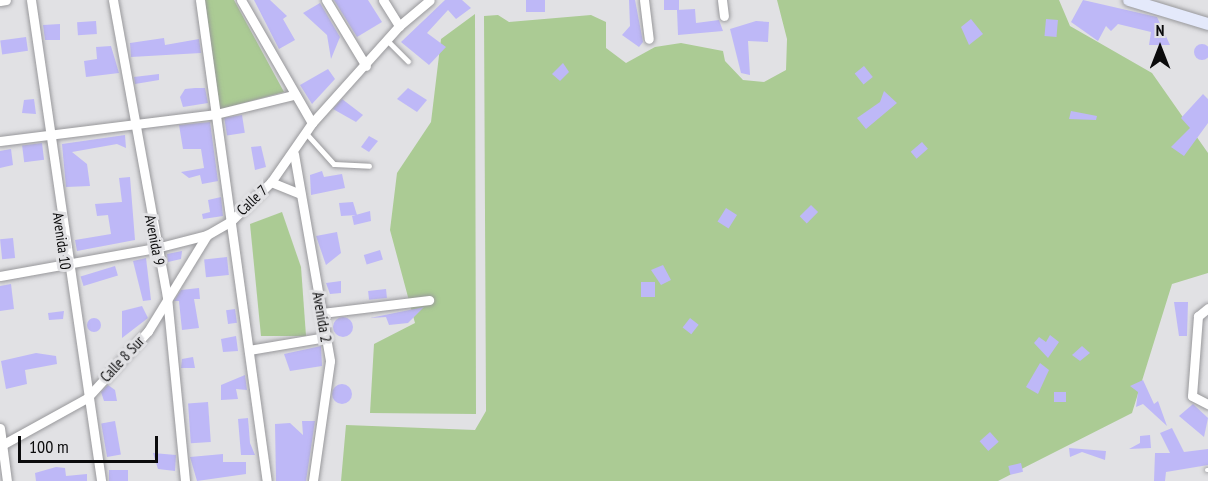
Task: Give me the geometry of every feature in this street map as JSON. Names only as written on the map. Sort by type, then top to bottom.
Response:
[{"type":"main road","points":[[1129,0],[1208,24]]},
{"type":"street","points":[[0,1],[6,0]]},
{"type":"street","name":"Avenida 10","points":[[31,0],[66,264],[101,481]]},
{"type":"street","name":"Avenida 9","points":[[113,0],[133,123],[167,297],[185,481]]},
{"type":"street","points":[[200,0],[267,481]]},
{"type":"street","points":[[241,0],[293,94],[312,123]]},
{"type":"street","points":[[326,0],[366,66]]},
{"type":"street","points":[[383,0],[399,26]]},
{"type":"street","name":"Calle 7","points":[[0,276],[156,248],[207,235],[231,221],[271,182],[294,154],[312,123],[366,66],[399,26],[430,0]]},
{"type":"street","points":[[644,0],[649,39]]},
{"type":"street","points":[[722,0],[724,16]]},
{"type":"street","points":[[0,141],[47,133],[216,114],[293,94]]},
{"type":"street","name":"Avenida 2","points":[[294,154],[330,361],[313,481]]},
{"type":"street","points":[[271,182],[300,194]]},
{"type":"street","name":"Calle 8 Sur","points":[[1,445],[87,398],[148,331],[207,235]]},
{"type":"street","points":[[322,313],[429,300]]},
{"type":"street","points":[[1208,308],[1198,316],[1192,396],[1208,404]]},
{"type":"street","points":[[249,350],[326,337]]},
{"type":"street","points":[[0,428],[7,481]]},
{"type":"lane","points":[[387,40],[408,61]]},
{"type":"lane","points":[[307,134],[334,164],[369,166]]},
{"type":"green space","points":[[202,0],[234,0],[284,92],[217,110]]},
{"type":"green space","points":[[777,0],[1059,0],[1070,26],[1152,73],[1208,153],[1208,273],[1172,284],[1132,413],[998,481],[341,481],[346,425],[475,430],[486,411],[484,16],[498,15],[509,22],[591,15],[606,22],[606,48],[626,63],[655,47],[681,43],[723,51],[725,61],[743,80],[764,82],[786,70],[787,39]]},
{"type":"green space","points":[[475,14],[476,414],[370,413],[374,344],[415,323],[390,230],[397,173],[431,122],[441,39]]},
{"type":"green space","points":[[282,212],[301,267],[306,336],[261,336],[250,224]]},
{"type":"building","points":[[254,0],[270,0],[287,16],[283,19],[295,40],[279,49]]},
{"type":"building","points":[[334,0],[368,0],[382,22],[357,37]]},
{"type":"building","points":[[445,0],[462,0],[471,8],[456,19],[448,10],[427,33],[446,47],[429,65],[401,42]]},
{"type":"building","points":[[526,0],[545,0],[545,12],[526,12]]},
{"type":"building","points":[[629,0],[635,0],[643,42],[639,47],[622,35],[630,26]]},
{"type":"building","points":[[664,0],[679,0],[679,10],[664,10]]},
{"type":"building","points":[[1083,0],[1157,17],[1170,45],[1149,45],[1151,32],[1118,24],[1111,31],[1106,26],[1098,41],[1071,22]]},
{"type":"building","points":[[320,3],[340,37],[331,59],[327,35],[303,13]]},
{"type":"building","points":[[695,9],[696,23],[719,20],[723,31],[678,35],[677,10]]},
{"type":"building","points":[[971,19],[983,34],[969,45],[961,27]]},
{"type":"building","points":[[1046,19],[1058,20],[1056,37],[1045,36]]},
{"type":"building","points":[[96,21],[97,34],[78,35],[77,22]]},
{"type":"building","points":[[756,21],[769,22],[768,42],[748,41],[750,75],[741,73],[730,29]]},
{"type":"building","points":[[60,24],[60,40],[45,40],[43,25]]},
{"type":"building","points":[[26,37],[28,51],[2,54],[0,41]]},
{"type":"building","points":[[164,38],[165,45],[199,39],[201,53],[131,57],[130,43]]},
{"type":"building","points":[[1202,44],[1208,46],[1210,52],[1208,58],[1202,60],[1196,58],[1194,52],[1196,46]]},
{"type":"building","points":[[111,46],[119,73],[86,77],[84,61],[97,59],[96,47]]},
{"type":"building","points":[[563,63],[569,72],[560,81],[552,74]]},
{"type":"building","points":[[864,66],[873,77],[863,84],[855,74]]},
{"type":"building","points":[[328,69],[335,79],[312,104],[300,85]]},
{"type":"building","points":[[159,74],[159,80],[135,84],[134,77]]},
{"type":"building","points":[[205,88],[208,103],[183,107],[180,97],[185,89]]},
{"type":"building","points":[[408,88],[427,100],[417,112],[397,99]]},
{"type":"building","points":[[884,91],[897,103],[866,129],[857,118],[880,102]]},
{"type":"building","points":[[1203,94],[1208,99],[1208,123],[1184,156],[1171,147],[1190,128],[1181,118]]},
{"type":"building","points":[[34,99],[36,114],[22,113],[24,100]]},
{"type":"building","points":[[342,99],[363,115],[356,122],[333,109]]},
{"type":"building","points":[[1071,111],[1097,116],[1096,120],[1069,119]]},
{"type":"building","points":[[242,115],[245,133],[227,136],[224,118]]},
{"type":"building","points":[[210,122],[218,181],[202,184],[200,175],[189,178],[181,172],[204,168],[201,149],[183,149],[179,125]]},
{"type":"building","points":[[125,135],[126,148],[117,144],[72,152],[87,164],[90,186],[66,187],[62,144]]},
{"type":"building","points":[[369,136],[378,141],[369,152],[361,147]]},
{"type":"building","points":[[922,142],[928,149],[917,159],[911,152]]},
{"type":"building","points":[[42,143],[44,160],[24,162],[22,145]]},
{"type":"building","points":[[261,146],[266,167],[255,170],[251,147]]},
{"type":"building","points":[[11,149],[13,165],[0,168],[0,151]]},
{"type":"building","points":[[322,171],[324,177],[342,174],[345,188],[311,195],[310,175]]},
{"type":"building","points":[[130,177],[135,240],[77,251],[75,240],[111,234],[108,215],[97,216],[95,204],[122,202],[119,178]]},
{"type":"building","points":[[221,197],[223,216],[203,219],[202,214],[210,212],[208,200]]},
{"type":"building","points":[[353,202],[357,215],[341,216],[339,203]]},
{"type":"building","points":[[811,205],[818,212],[807,223],[800,216]]},
{"type":"building","points":[[726,208],[737,215],[729,228],[718,222]]},
{"type":"building","points":[[370,211],[371,221],[354,225],[352,216]]},
{"type":"building","points":[[337,232],[341,253],[326,265],[316,236]]},
{"type":"building","points":[[13,238],[15,258],[2,259],[0,239]]},
{"type":"building","points":[[380,250],[383,260],[367,265],[364,255]]},
{"type":"building","points":[[182,251],[181,259],[168,262],[167,254]]},
{"type":"building","points":[[227,257],[229,275],[206,277],[204,259]]},
{"type":"building","points":[[146,258],[151,300],[143,301],[133,261]]},
{"type":"building","points":[[663,265],[671,280],[661,285],[651,270]]},
{"type":"building","points":[[115,266],[118,276],[83,286],[81,277]]},
{"type":"building","points":[[341,281],[341,293],[330,294],[326,283]]},
{"type":"building","points":[[641,282],[655,282],[655,297],[641,297]]},
{"type":"building","points":[[11,284],[14,309],[0,311],[0,286]]},
{"type":"building","points":[[199,288],[200,299],[194,299],[199,328],[182,330],[179,301],[174,301],[181,290]]},
{"type":"building","points":[[386,289],[387,298],[369,300],[368,291]]},
{"type":"building","points":[[1174,302],[1188,302],[1187,336],[1179,336]]},
{"type":"building","points":[[142,306],[148,318],[122,338],[122,311]]},
{"type":"building","points":[[424,307],[408,323],[389,325],[386,317],[370,318]]},
{"type":"building","points":[[235,309],[237,323],[228,324],[226,310]]},
{"type":"building","points":[[64,311],[63,319],[49,320],[48,313]]},
{"type":"building","points":[[343,317],[350,320],[353,327],[350,334],[343,337],[336,334],[333,327],[336,320]]},
{"type":"building","points":[[94,318],[99,320],[101,325],[99,330],[94,332],[89,330],[87,325],[89,320]]},
{"type":"building","points":[[690,318],[699,325],[691,334],[683,327]]},
{"type":"building","points":[[1050,335],[1059,342],[1048,358],[1034,343],[1039,337],[1046,342]]},
{"type":"building","points":[[236,336],[238,351],[223,352],[221,339]]},
{"type":"building","points":[[321,346],[322,366],[290,371],[284,354]]},
{"type":"building","points":[[1082,346],[1090,353],[1080,361],[1072,355]]},
{"type":"building","points":[[36,353],[56,356],[57,364],[25,370],[27,384],[6,389],[1,361]]},
{"type":"building","points":[[193,357],[195,368],[181,368],[182,359]]},
{"type":"building","points":[[1040,363],[1049,370],[1038,394],[1026,387]]},
{"type":"building","points":[[245,375],[247,390],[236,389],[238,399],[221,400],[221,385]]},
{"type":"building","points":[[1143,380],[1154,404],[1158,401],[1167,426],[1143,404],[1136,407],[1138,392],[1130,386]]},
{"type":"building","points":[[342,384],[349,387],[352,394],[349,401],[342,404],[335,401],[332,394],[335,387]]},
{"type":"building","points":[[108,385],[115,390],[117,401],[104,401],[101,392]]},
{"type":"building","points":[[1054,392],[1066,392],[1066,402],[1054,402]]},
{"type":"building","points":[[208,402],[211,442],[191,443],[188,403]]},
{"type":"building","points":[[1193,404],[1208,418],[1204,437],[1179,416]]},
{"type":"building","points":[[248,418],[250,443],[255,455],[241,455],[238,419]]},
{"type":"building","points":[[115,421],[121,454],[107,457],[101,423]]},
{"type":"building","points":[[302,421],[315,421],[306,481],[276,481],[275,424],[290,423],[303,435]]},
{"type":"building","points":[[1172,428],[1184,452],[1208,449],[1208,465],[1166,472],[1165,481],[1154,481],[1155,453],[1170,453],[1160,433]]},
{"type":"building","points":[[990,432],[999,442],[988,451],[980,441]]},
{"type":"building","points":[[1150,435],[1151,448],[1129,449],[1140,443],[1140,436]]},
{"type":"building","points":[[1069,448],[1106,451],[1105,460],[1082,452],[1070,457]]},
{"type":"building","points":[[153,453],[176,455],[175,471],[158,469]]},
{"type":"building","points":[[223,454],[223,462],[246,462],[246,474],[197,481],[190,457]]},
{"type":"building","points":[[1021,463],[1023,472],[1010,475],[1008,466]]},
{"type":"building","points":[[56,467],[65,468],[66,476],[87,474],[87,481],[36,481],[35,473]]},
{"type":"building","points":[[109,470],[128,470],[128,481],[109,481]]}]
